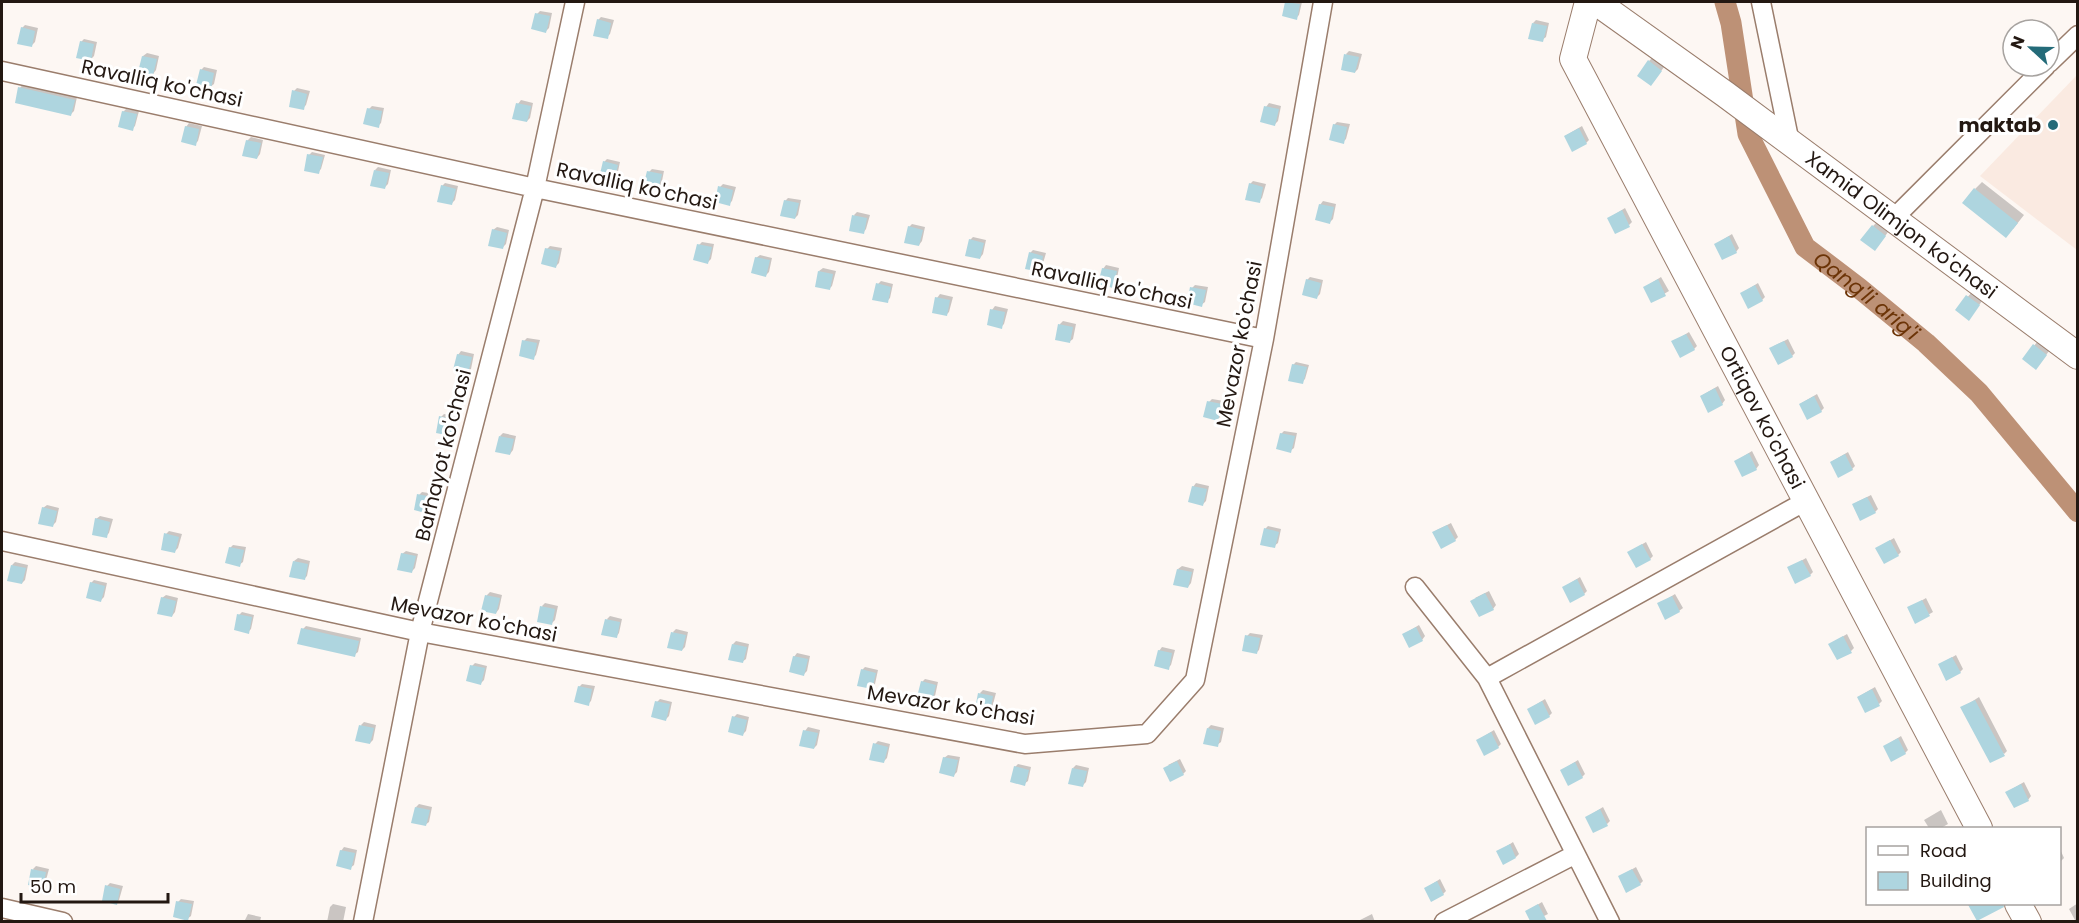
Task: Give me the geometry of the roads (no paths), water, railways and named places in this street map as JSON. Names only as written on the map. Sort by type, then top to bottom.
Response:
[{"type":"street","name":"Barhayot ko'chasi","points":[[363,921],[420,633],[535,188],[575,2]]},
{"type":"street","name":"Mevazor ko'chasi","points":[[2,541],[420,633],[1025,744],[1147,734],[1195,680],[1264,339],[1323,2]]},
{"type":"street","name":"Ortiqov ko'chasi","points":[[1588,2],[1573,59],[1978,827]]},
{"type":"street","name":"Xamid Olimjon ko'chasi","points":[[1596,2],[1725,94],[2078,356]]},
{"type":"street","points":[[1761,2],[1790,143]]},
{"type":"street","points":[[2061,52],[2078,35]]},
{"type":"street","name":"Ravalliq ko'chasi","points":[[2,71],[535,188],[1264,339]]},
{"type":"street","points":[[1892,220],[2035,78]]},
{"type":"street","points":[[1487,678],[1806,501]]},
{"type":"street","points":[[1415,587],[1487,678],[1574,855],[1610,921]]},
{"type":"street","points":[[1444,921],[1574,855]]},
{"type":"street","points":[[2019,905],[2028,921]]},
{"type":"street","points":[[2,908],[63,921]]},
{"type":"waterway","name":"Qang'li arig'i","points":[[1725,2],[1731,23],[1748,134],[1805,247],[1926,343],[1979,393],[2078,512]]},
{"type":"place","name":"maktab","points":[[2053,125]]}]
